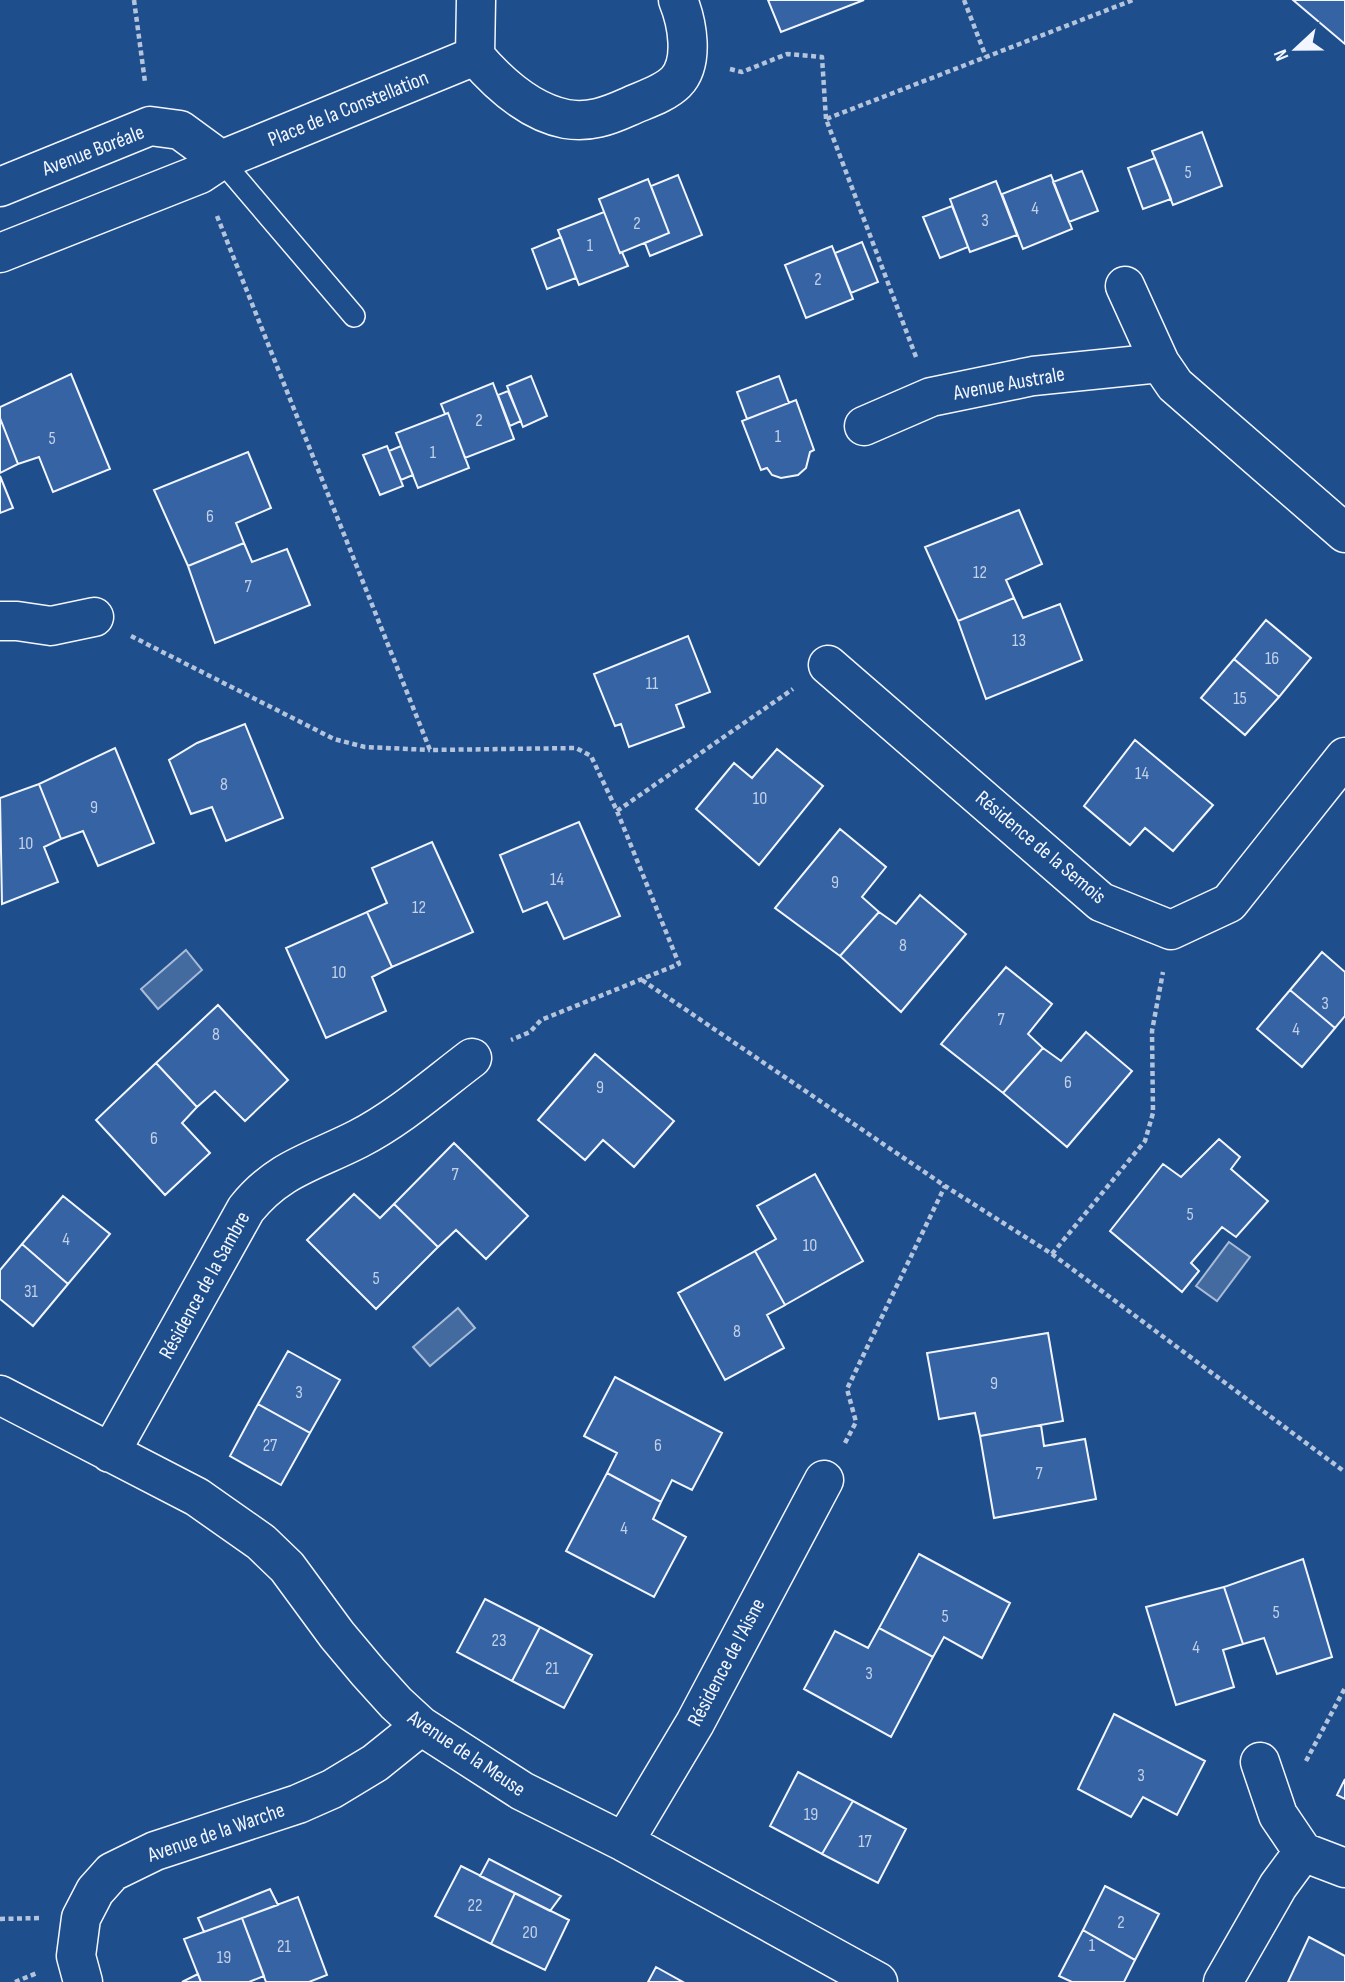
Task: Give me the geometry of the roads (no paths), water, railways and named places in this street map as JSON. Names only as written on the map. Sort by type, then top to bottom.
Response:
[{"type":"street","points":[[476,0],[475,56],[492,76],[534,107],[556,116],[580,120],[606,117],[676,82],[685,59],[688,34],[678,0]]},
{"type":"street","name":"Place de la Constellation","points":[[211,167],[475,56]]},
{"type":"street","name":"Avenue Boréale","points":[[0,187],[150,126],[180,130],[211,167]]},
{"type":"street","points":[[0,253],[211,167]]},
{"type":"street","points":[[1125,286],[1160,363],[1175,384],[1345,533]]},
{"type":"street","name":"Avenue Australe","points":[[864,426],[931,397],[1033,376],[1160,363]]},
{"type":"street","points":[[0,621],[51,626],[94,617]]},
{"type":"street","name":"Résidence de la Semois","points":[[828,665],[1101,902],[1171,930],[1230,903],[1345,757]]},
{"type":"street","name":"Résidence de la Sambre","points":[[110,1453],[246,1209],[259,1193],[277,1177],[358,1139],[391,1119],[472,1058]]},
{"type":"street","name":"Avenue de la Meuse","points":[[0,1395],[110,1453],[157,1474],[197,1497],[261,1542],[287,1567],[337,1636],[368,1672],[421,1726],[522,1791],[624,1842],[878,1982]]},
{"type":"street","name":"Résidence de l'Aisne","points":[[624,1842],[695,1723],[824,1480]]},
{"type":"street","name":"Avenue de la Warche","points":[[83,1982],[76,1956],[81,1918],[95,1891],[112,1872],[155,1852],[298,1804],[332,1789],[375,1763],[421,1726]]},
{"type":"street","points":[[1260,1762],[1278,1815],[1303,1852],[1345,1868]]},
{"type":"street","points":[[1223,1982],[1278,1886],[1303,1852]]},
{"type":"lane","name":"Avenue Boréale","points":[[211,167],[354,316]]},
{"type":"water","points":[[186,950],[202,970],[158,1009],[141,989]]},
{"type":"water","points":[[1229,1242],[1250,1257],[1217,1301],[1196,1286]]},
{"type":"water","points":[[458,1308],[475,1328],[430,1366],[413,1347]]}]
